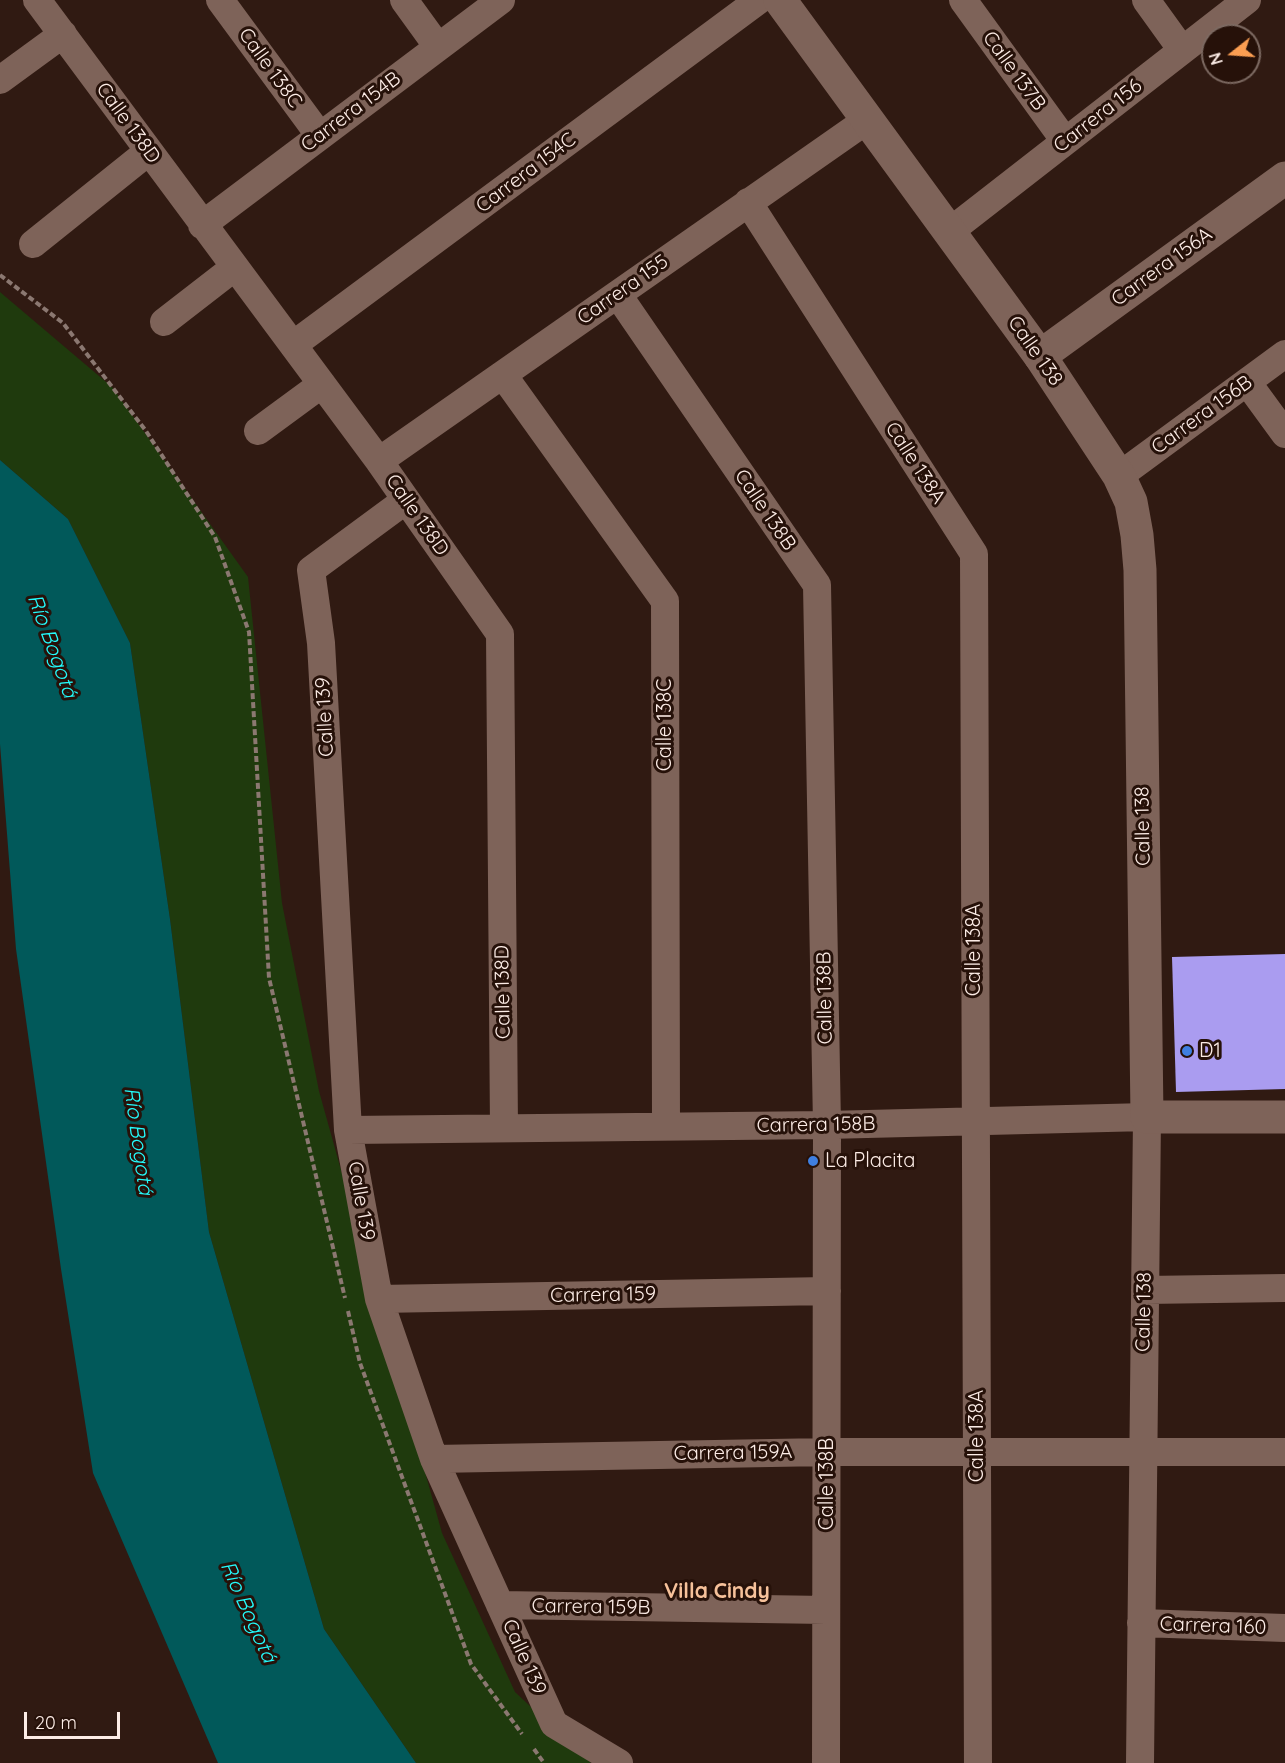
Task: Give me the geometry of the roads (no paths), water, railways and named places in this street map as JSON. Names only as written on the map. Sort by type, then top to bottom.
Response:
[{"type":"street","name":"Calle 138D","points":[[37,0],[202,225],[380,461],[500,634],[504,1128]]},
{"type":"street","name":"Calle 138C","points":[[220,0],[320,136]]},
{"type":"street","points":[[404,0],[438,47]]},
{"type":"street","name":"Carrera 154B","points":[[202,225],[501,0]]},
{"type":"street","name":"Carrera 154C","points":[[292,345],[759,0]]},
{"type":"street","name":"Calle 138","points":[[780,0],[1040,356],[1119,476],[1131,502],[1140,570],[1147,1117],[1140,1763]]},
{"type":"street","name":"Calle 137B","points":[[963,0],[1065,141]]},
{"type":"street","points":[[1146,0],[1182,50]]},
{"type":"street","name":"Carrera 156","points":[[949,232],[1247,0]]},
{"type":"street","points":[[0,80],[63,34]]},
{"type":"street","name":"Carrera 155","points":[[380,461],[867,120]]},
{"type":"street","points":[[33,244],[149,151]]},
{"type":"street","name":"Carrera 156A","points":[[1040,356],[1285,178]]},
{"type":"street","name":"Calle 138A","points":[[748,202],[974,554],[978,1763]]},
{"type":"street","points":[[164,322],[234,267]]},
{"type":"street","name":"Calle 138B","points":[[618,295],[817,585],[827,1125],[826,1763]]},
{"type":"street","name":"Carrera 156B","points":[[1119,476],[1285,354]]},
{"type":"street","name":"Calle 138C","points":[[503,375],[664,602],[666,1126]]},
{"type":"street","points":[[1247,382],[1285,434]]},
{"type":"street","points":[[258,431],[322,384]]},
{"type":"street","name":"Calle 139","points":[[406,500],[311,570],[321,643],[348,1130],[379,1299],[434,1459],[554,1724],[619,1763]]},
{"type":"street","name":"Carrera 158B","points":[[348,1130],[827,1125],[1147,1117],[1285,1117]]},
{"type":"street","points":[[1145,1290],[1285,1288]]},
{"type":"street","name":"Carrera 159","points":[[379,1299],[827,1291]]},
{"type":"street","name":"Carrera 159A","points":[[434,1459],[827,1452],[1285,1452]]},
{"type":"street","name":"Carrera 159B","points":[[500,1605],[826,1610]]},
{"type":"street","name":"Carrera 160","points":[[1141,1623],[1285,1629]]},
{"type":"water","name":"Río Bogotá","points":[[0,460],[68,519],[130,643],[170,919],[209,1232],[324,1629],[416,1763],[218,1763],[93,1473],[61,1269],[16,949],[0,744]]},
{"type":"place","name":"D1","points":[[1187,1051]]},
{"type":"place","name":"La Placita","points":[[813,1161]]},
{"type":"district","name":"Villa Cindy","points":[[717,1592]]}]
